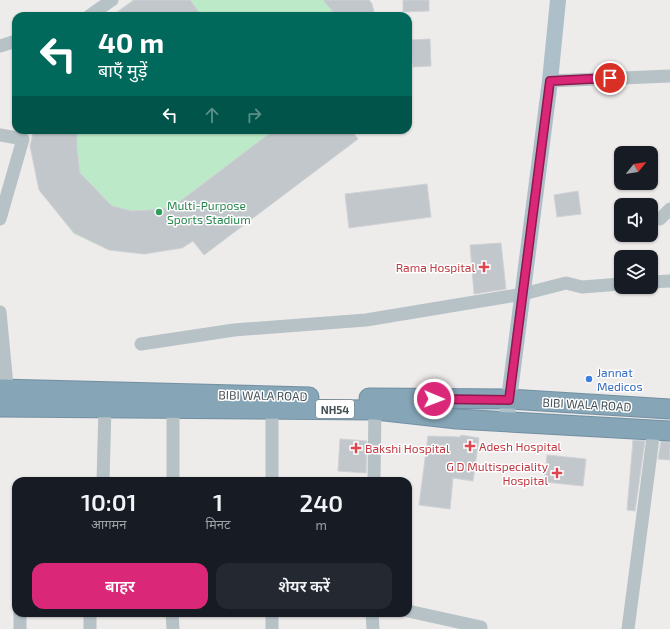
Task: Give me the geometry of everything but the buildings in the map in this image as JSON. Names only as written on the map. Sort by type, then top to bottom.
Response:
[{"type":"highway","name":"BIBI WALA ROAD","points":[[4,389],[375,404],[509,400],[670,409]]},
{"type":"highway","name":"NH54","points":[[5,407],[272,409],[375,404],[457,419],[662,430]]},
{"type":"main road","points":[[506,422],[550,81],[558,0]]},
{"type":"street","points":[[95,12],[112,0]]},
{"type":"street","points":[[0,46],[12,42]]},
{"type":"street","points":[[550,81],[670,76]]},
{"type":"street","points":[[0,135],[22,139],[0,219]]},
{"type":"street","points":[[660,219],[670,209]]},
{"type":"street","points":[[658,282],[670,281]]},
{"type":"street","points":[[141,344],[234,330],[366,320],[523,294],[566,283],[582,287],[614,285]]},
{"type":"street","points":[[0,312],[5,407]]},
{"type":"street","points":[[374,477],[375,404]]},
{"type":"street","points":[[103,477],[105,408]]},
{"type":"street","points":[[173,409],[173,477]]},
{"type":"street","points":[[272,409],[272,477]]},
{"type":"street","points":[[628,629],[662,430]]},
{"type":"street","points":[[412,612],[483,628]]},
{"type":"street","points":[[20,617],[20,629]]},
{"type":"street","points":[[90,617],[90,629]]},
{"type":"street","points":[[172,617],[173,629]]},
{"type":"street","points":[[272,617],[272,629]]},
{"type":"street","points":[[372,617],[373,629]]},
{"type":"green space","points":[[133,0],[369,0],[372,4],[374,12],[116,12]]},
{"type":"green space","name":"Multi-Purpose Sports Stadium","points":[[32,134],[354,134],[358,139],[204,255],[193,241],[182,248],[144,254],[109,250],[73,233],[39,189],[30,145]]},
{"type":"place","name":"Multi-Purpose Sports Stadium","points":[[159,212]]},
{"type":"place","name":"Rama Hospital","points":[[484,267]]},
{"type":"place","name":"Jannat Medicos","points":[[589,379]]},
{"type":"place","name":"Adesh Hospital","points":[[470,446]]},
{"type":"place","name":"Bakshi Hospital","points":[[356,448]]},
{"type":"place","name":"G D Multispeciality Hospital","points":[[557,473]]},
{"type":"route","points":[[434,399],[509,400],[550,81],[610,78]]}]
